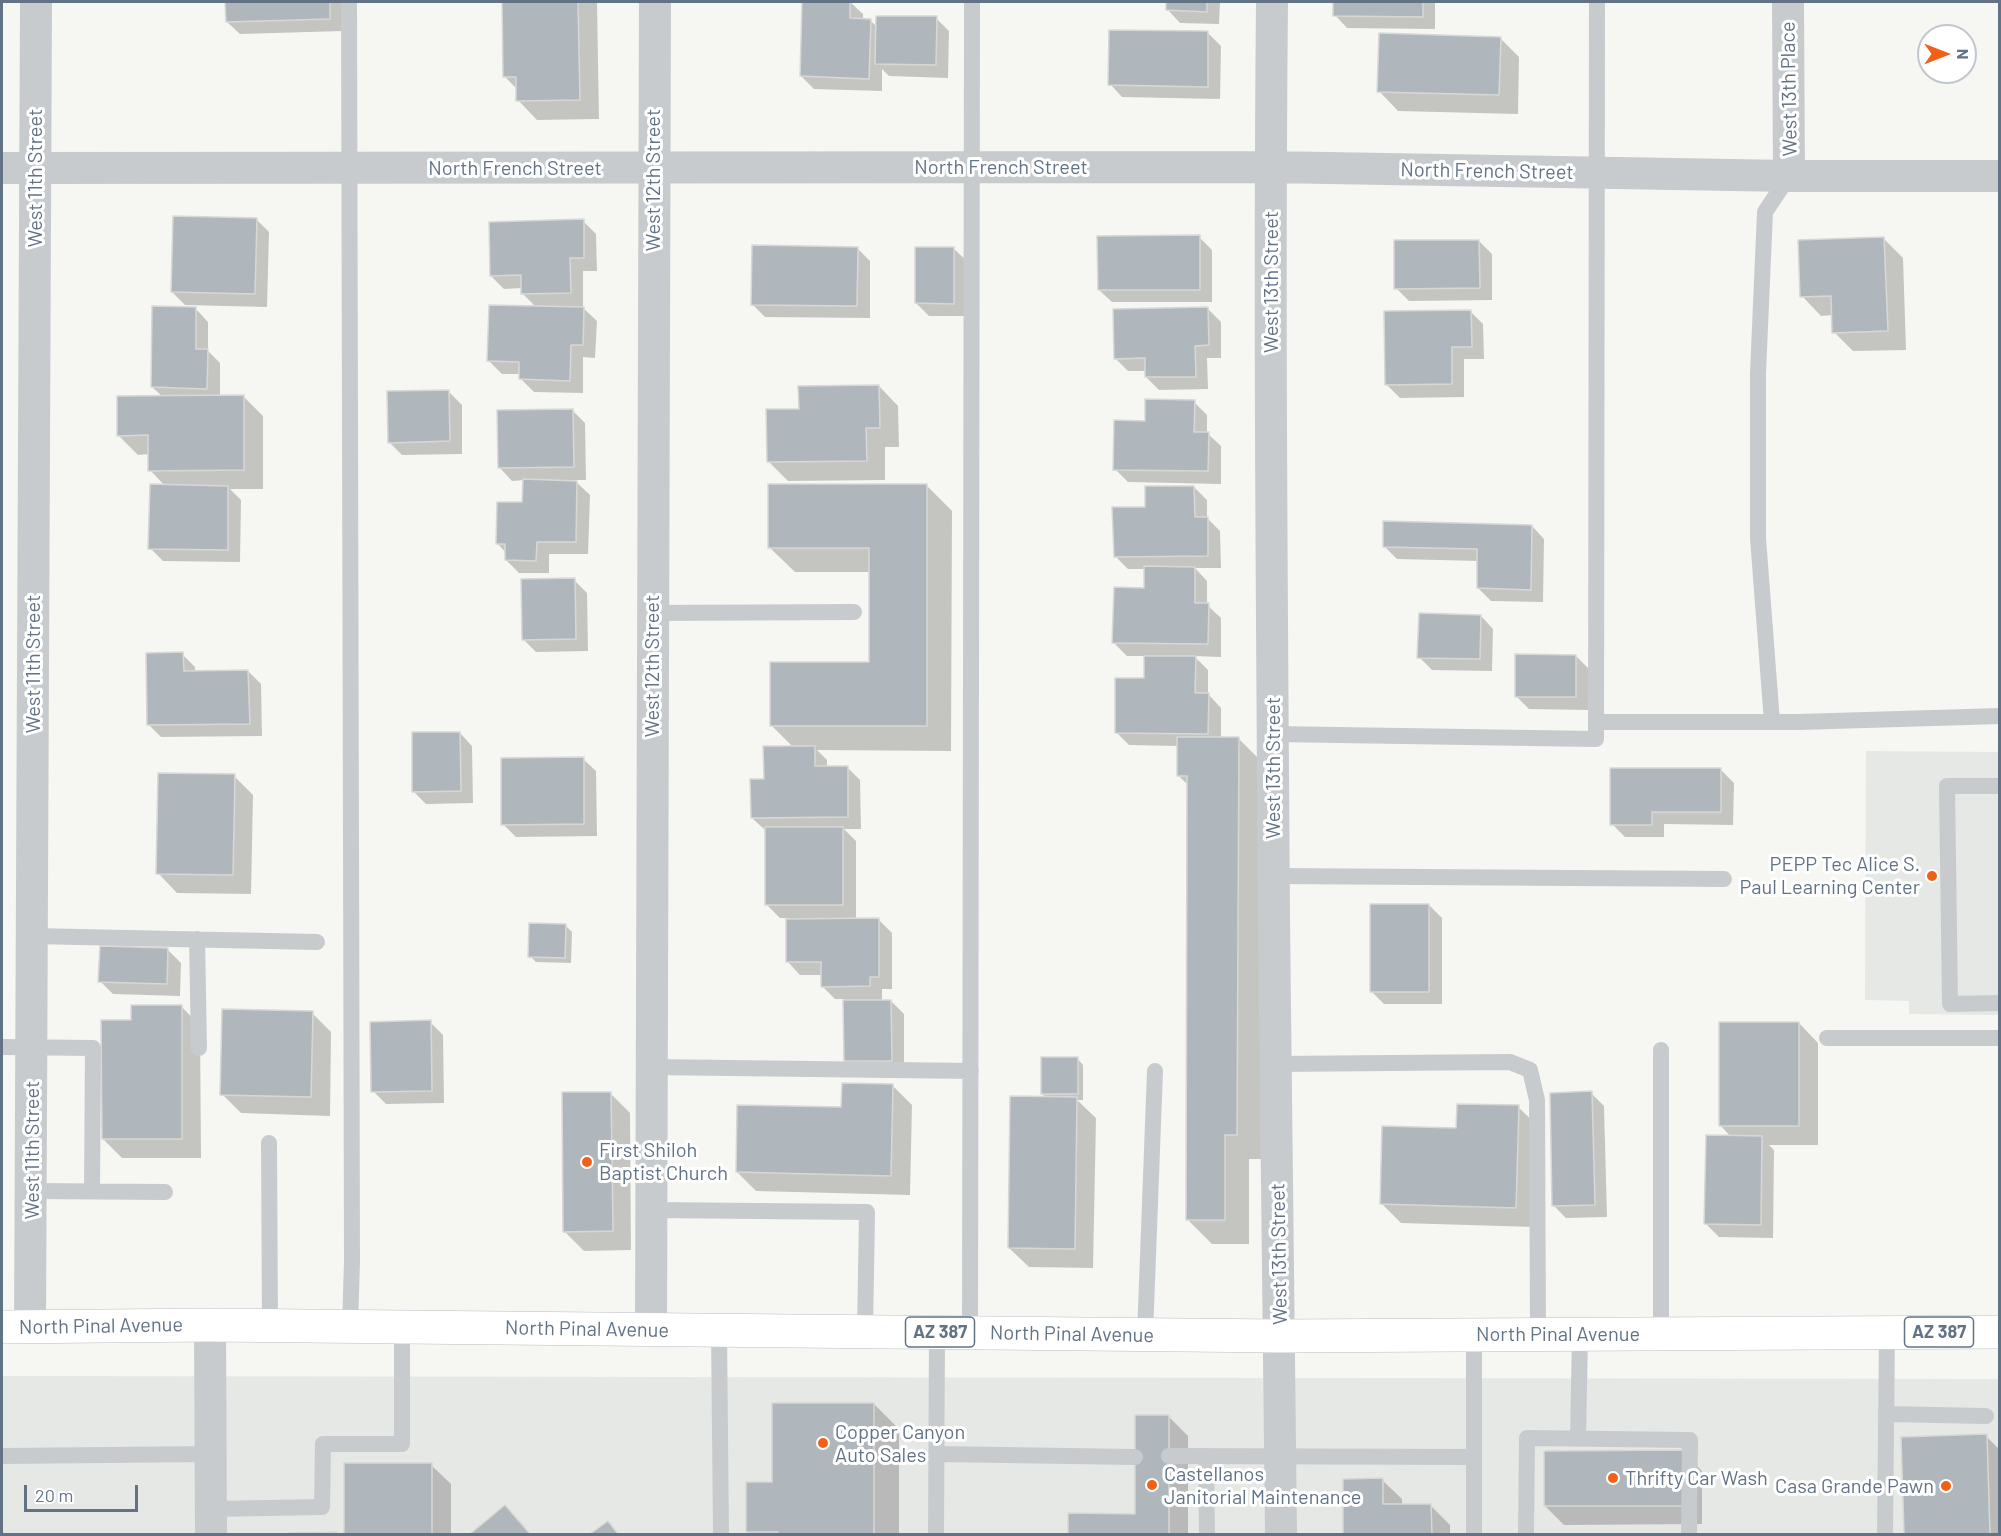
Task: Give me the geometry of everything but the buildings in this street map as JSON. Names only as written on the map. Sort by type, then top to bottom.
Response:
[{"type":"main road","name":"North Pinal Avenue","points":[[16,1327],[210,1325],[1280,1336],[2000,1332]]},
{"type":"street","name":"West 11th Street","points":[[16,1327],[32,1191],[36,2]]},
{"type":"street","name":"West 12th Street","points":[[651,1330],[655,2]]},
{"type":"street","name":"West 13th Street","points":[[1272,2],[1273,734],[1281,1534]]},
{"type":"street","name":"West 13th Place","points":[[1788,2],[1789,176]]},
{"type":"street","name":"North French Street","points":[[2,168],[1271,167],[1789,176],[2000,176]]},
{"type":"street","points":[[210,1325],[211,1522]]},
{"type":"lane","points":[[349,2],[352,1214],[350,1327]]},
{"type":"lane","points":[[970,1333],[972,2]]},
{"type":"lane","points":[[1273,734],[1596,740],[1597,2]]},
{"type":"lane","points":[[1772,722],[1758,538],[1758,373],[1765,212],[1789,176]]},
{"type":"lane","points":[[652,613],[854,612]]},
{"type":"lane","points":[[1596,722],[1772,722],[2000,716]]},
{"type":"lane","points":[[2000,786],[1947,786],[1950,1004],[2000,1003]]},
{"type":"lane","points":[[1274,876],[1724,879]]},
{"type":"lane","points":[[32,936],[316,942]]},
{"type":"lane","points":[[197,939],[199,1048]]},
{"type":"lane","points":[[1827,1038],[2000,1038]]},
{"type":"lane","points":[[2,1047],[93,1048],[92,1191]]},
{"type":"lane","points":[[1661,1050],[1661,1334]]},
{"type":"lane","points":[[1276,1064],[1509,1062],[1530,1070],[1537,1100],[1539,1335]]},
{"type":"lane","points":[[651,1066],[971,1071]]},
{"type":"lane","points":[[1145,1335],[1155,1071]]},
{"type":"lane","points":[[269,1143],[270,1326]]},
{"type":"lane","points":[[32,1191],[165,1192]]},
{"type":"lane","points":[[651,1210],[867,1212],[866,1332]]},
{"type":"lane","points":[[211,1522],[322,1507],[323,1444],[402,1444],[402,1328]]},
{"type":"lane","points":[[719,1331],[721,1534]]},
{"type":"lane","points":[[936,1534],[937,1332]]},
{"type":"lane","points":[[1885,1534],[1887,1332]]},
{"type":"lane","points":[[1474,1335],[1474,1534]]},
{"type":"lane","points":[[1578,1439],[1580,1335]]},
{"type":"lane","points":[[1886,1414],[1986,1416]]},
{"type":"lane","points":[[1526,1534],[1527,1438],[1690,1440],[1689,1534]]},
{"type":"lane","points":[[2,1456],[211,1454]]},
{"type":"lane","points":[[937,1454],[1135,1457]]},
{"type":"lane","points":[[1169,1456],[1474,1457]]},
{"type":"lane","points":[[1206,1456],[1207,1534]]},
{"type":"shaded area","name":"PEPP Tec Alice S. Paul Learning Center","points":[[1866,751],[1999,752],[1999,1015],[1909,1014],[1909,1001],[1865,1000]]},
{"type":"shaded area","points":[[2,1376],[1999,1379],[1999,1534],[2,1534]]},
{"type":"place","name":"PEPP Tec Alice S. Paul Learning Center","points":[[1932,876]]},
{"type":"place","name":"First Shiloh Baptist Church","points":[[587,1162]]},
{"type":"place","name":"Copper Canyon Auto Sales","points":[[823,1443]]},
{"type":"place","name":"Thrifty Car Wash","points":[[1613,1478]]},
{"type":"place","name":"Castellanos Janitorial Maintenance","points":[[1152,1485]]},
{"type":"place","name":"Casa Grande Pawn","points":[[1946,1486]]}]
